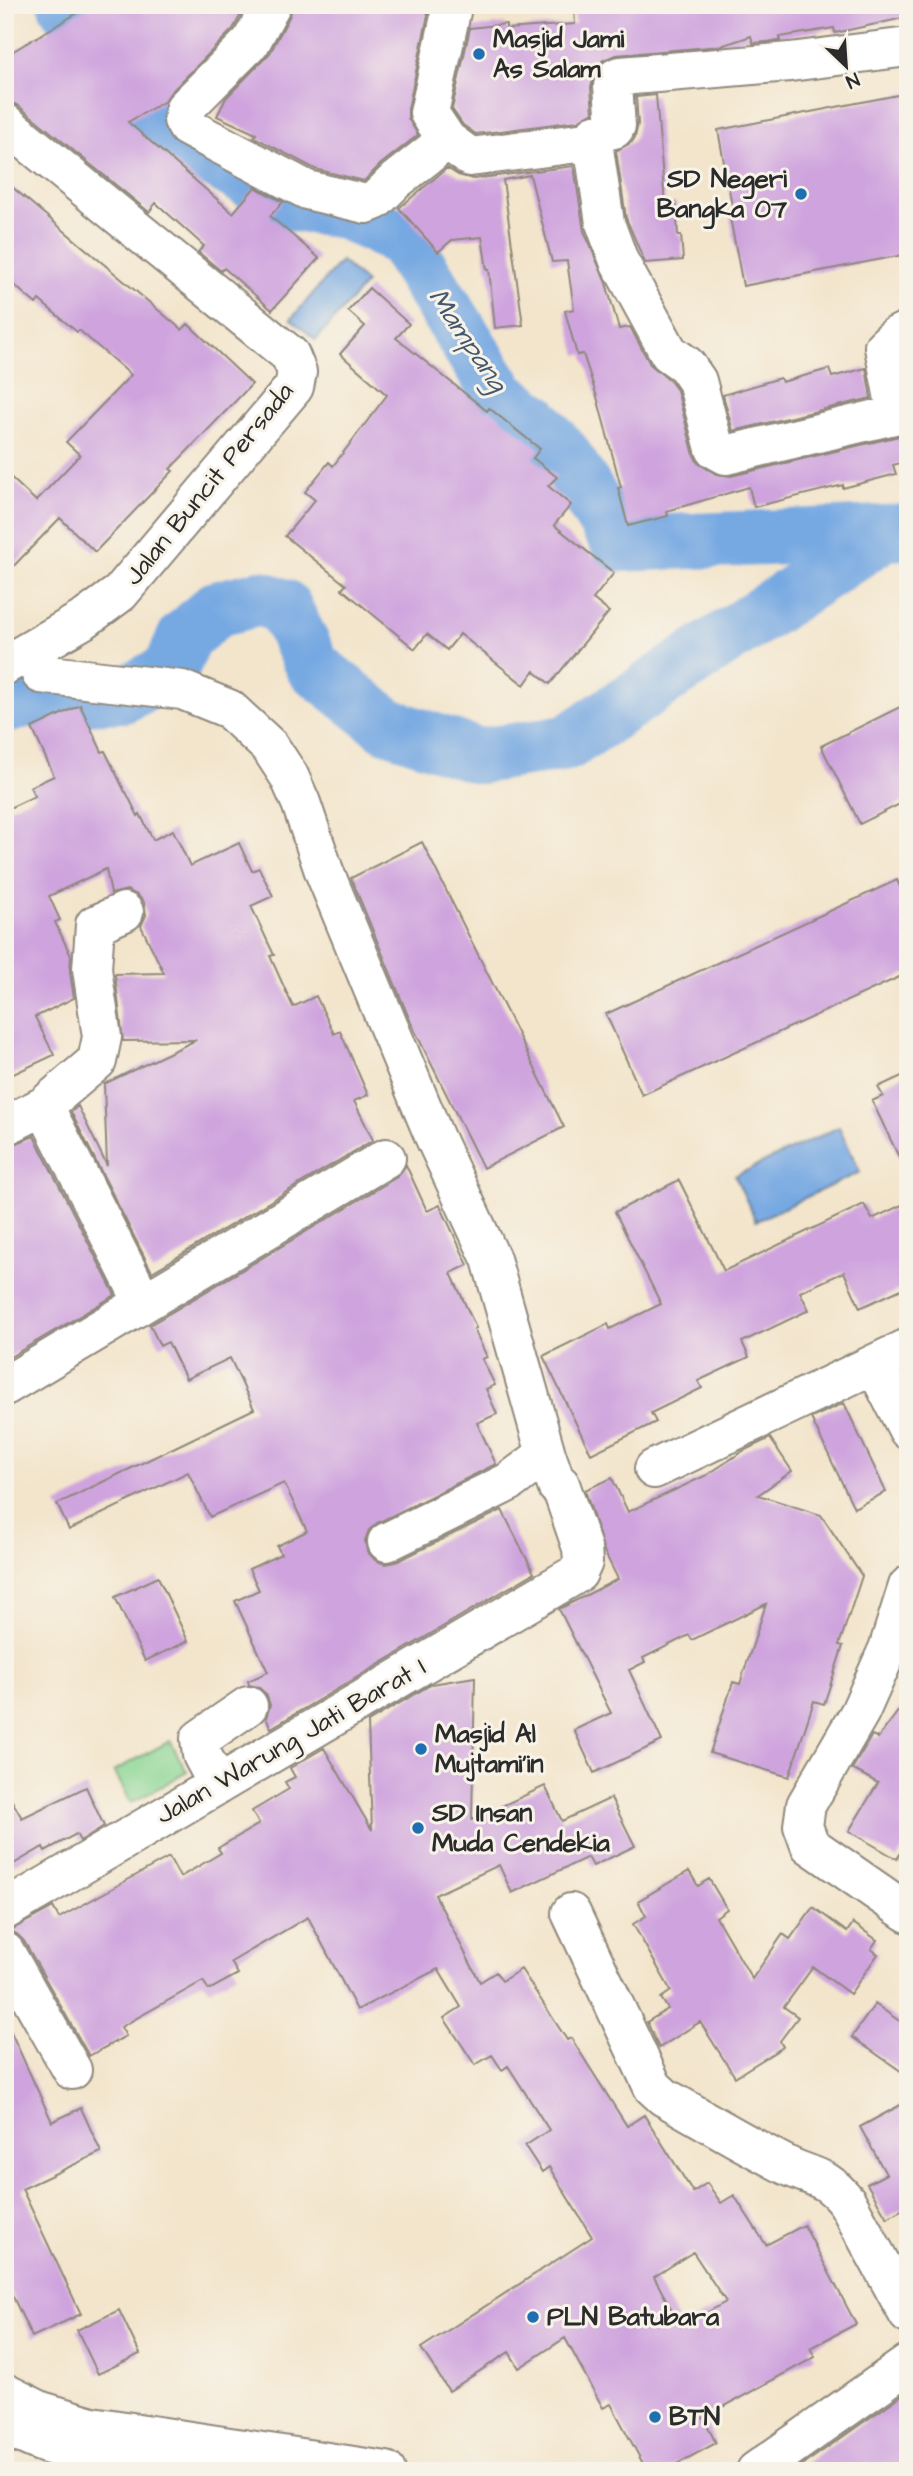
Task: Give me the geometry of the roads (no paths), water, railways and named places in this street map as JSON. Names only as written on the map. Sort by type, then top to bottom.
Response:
[{"type":"street","points":[[271,5],[251,42],[185,108],[183,120],[187,127],[307,190],[366,204],[376,200],[395,181],[447,140]]},
{"type":"street","points":[[447,5],[451,12],[429,113],[447,140],[470,157],[578,143],[591,144]]},
{"type":"street","points":[[591,144],[595,134],[616,126],[613,86],[617,77],[790,62],[908,47]]},
{"type":"street","name":"Jalan Buncit Persada","points":[[5,123],[290,355],[297,372],[294,387],[120,593],[23,670]]},
{"type":"street","points":[[591,144],[605,223],[619,261],[669,353],[686,365],[697,381],[715,449],[726,455],[894,415],[897,410],[884,347],[908,330]]},
{"type":"street","points":[[23,670],[181,690],[229,709],[270,747],[289,776],[301,803],[324,871],[413,1086],[491,1259],[545,1454],[509,1482],[387,1542]]},
{"type":"street","points":[[5,1126],[44,1106],[97,1061],[103,1037],[92,969],[95,925],[124,912]]},
{"type":"street","points":[[44,1106],[143,1302]]},
{"type":"street","points":[[5,1386],[386,1158]]},
{"type":"street","points":[[654,1469],[891,1356],[908,1430]]},
{"type":"street","name":"Jalan Warung Jati Barat I","points":[[5,1910],[578,1573],[583,1562],[582,1548],[560,1484],[557,1486],[545,1454]]},
{"type":"street","points":[[908,1586],[888,1649],[860,1712],[806,1805],[803,1826],[810,1846],[908,1913]]},
{"type":"street","points":[[218,1784],[202,1755],[200,1739],[248,1706]]},
{"type":"street","points":[[571,1913],[653,2087],[663,2097],[790,2167],[819,2176],[836,2189],[847,2202],[908,2314]]},
{"type":"street","points":[[5,1952],[72,2070]]},
{"type":"street","points":[[756,2471],[908,2364]]},
{"type":"street","points":[[5,2393],[40,2411],[92,2426],[386,2471]]},
{"type":"street","points":[[5,2426],[46,2444],[94,2455],[139,2463],[230,2471]]},
{"type":"street","points":[[5,2450],[14,2455],[79,2471]]},
{"type":"water","points":[[341,261],[366,283],[316,340],[291,319]]},
{"type":"water","points":[[839,1127],[860,1172],[756,1221],[735,1176]]},
{"type":"waterway","name":"Mampang","points":[[66,5],[122,89],[175,137],[289,203],[344,211],[402,239],[500,395],[535,421],[563,454],[620,544],[908,532]]},
{"type":"waterway","points":[[5,706],[24,700],[123,695],[170,671],[185,637],[216,609],[260,598],[284,607],[313,667],[387,725],[479,756],[567,743],[883,534]]},
{"type":"place","name":"Masjid Jami As Salam","points":[[479,54]]},
{"type":"place","name":"SD Negeri Bangka 07","points":[[801,194]]},
{"type":"place","name":"Masjid Al Mujtami'in","points":[[421,1749]]},
{"type":"place","name":"SD Insan Muda Cendekia","points":[[418,1828]]},
{"type":"place","name":"PLN Batubara","points":[[533,2317]]},
{"type":"place","name":"BTN","points":[[655,2417]]}]
